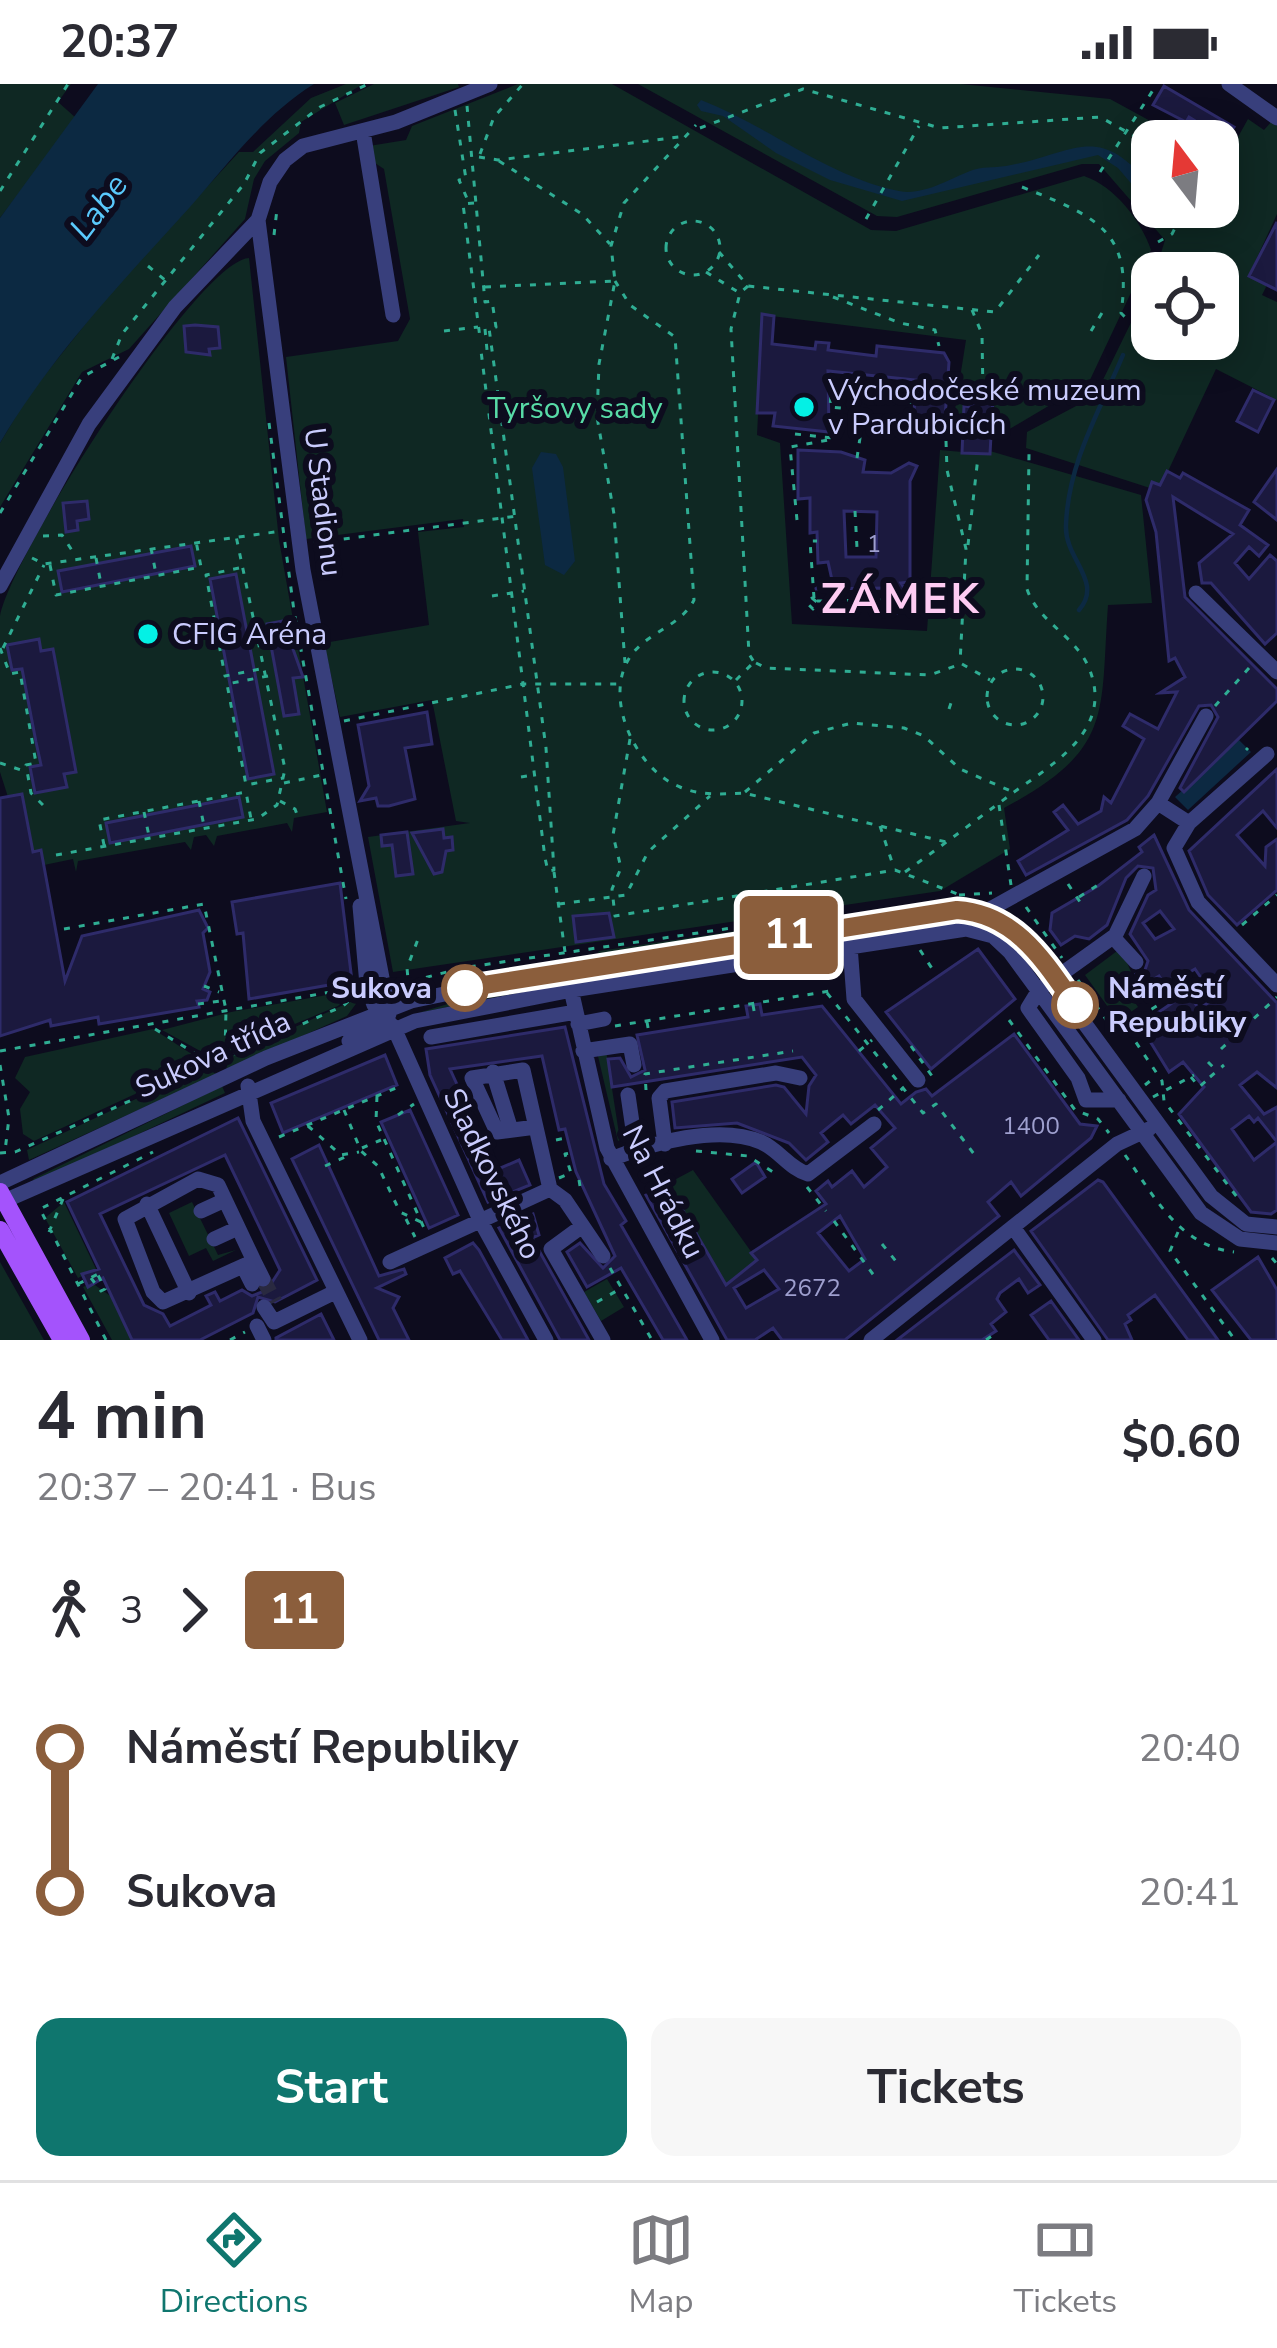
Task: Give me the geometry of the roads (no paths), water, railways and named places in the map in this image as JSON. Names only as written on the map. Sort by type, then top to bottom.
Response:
[{"type":"main road","points":[[1,1195],[81,1340]]},
{"type":"main road","points":[[0,1230],[62,1340]]},
{"type":"street","points":[[0,586],[62,468],[143,348],[210,266],[258,220],[270,182],[292,153],[490,84]]},
{"type":"street","points":[[1229,84],[1277,118]]},
{"type":"street","points":[[363,131],[393,315]]},
{"type":"street","name":"U Stadionu","points":[[258,220],[265,240],[299,537],[387,1016]]},
{"type":"street","points":[[1196,593],[1268,662]]},
{"type":"street","points":[[983,913],[1129,834],[1158,803],[1206,716]]},
{"type":"street","points":[[1267,754],[1190,823],[1175,841],[1174,852],[1196,898],[1227,937],[1248,951],[1277,986]]},
{"type":"street","points":[[1158,803],[1190,823]]},
{"type":"street","name":"U Stadionu","points":[[357,861],[362,987],[387,1016]]},
{"type":"street","points":[[1119,1100],[1092,1102],[1083,1096],[1078,1078],[1028,1008],[1039,990],[1070,978],[1115,936],[1144,876]]},
{"type":"street","points":[[1011,927],[1014,894]]},
{"type":"street","name":"Sukova třída","points":[[1,1195],[345,1049],[387,1016],[397,1018],[440,1001],[454,990],[936,912],[983,913]]},
{"type":"street","points":[[983,913],[1011,927],[1070,978],[1165,1135],[1231,1216],[1256,1228],[1277,1227]]},
{"type":"street","name":"Sukova třída","points":[[1,1195],[266,1058],[349,1022],[850,946],[982,932],[1004,945],[1039,990]]},
{"type":"street","points":[[1115,936],[1136,962]]},
{"type":"street","points":[[850,946],[850,988],[918,1081]]},
{"type":"street","points":[[572,990],[576,979],[621,971],[630,959]]},
{"type":"street","name":"Na Hrádku","points":[[559,970],[572,990],[611,1159],[712,1340]]},
{"type":"street","points":[[349,1022],[367,1005],[362,987]]},
{"type":"street","points":[[1039,990],[1137,1131],[1212,1223],[1248,1242],[1277,1243]]},
{"type":"street","name":"Sladkovského","points":[[387,1016],[480,1220],[546,1340]]},
{"type":"street","points":[[431,1037],[577,1018],[603,1024]]},
{"type":"street","points":[[583,1052],[630,1043],[634,1065]]},
{"type":"street","points":[[266,1058],[251,1071],[248,1090],[256,1126],[360,1340]]},
{"type":"street","points":[[536,1127],[495,1130],[472,1084],[474,1076],[523,1070],[554,1192],[603,1256]]},
{"type":"street","points":[[665,1144],[659,1098],[665,1090],[776,1073],[800,1078]]},
{"type":"street","points":[[628,1095],[636,1150]]},
{"type":"street","points":[[611,1159],[665,1144],[746,1137],[770,1147],[808,1174],[874,1124]]},
{"type":"street","points":[[871,1340],[1137,1131],[1165,1135]]},
{"type":"street","points":[[248,1264],[166,1303],[153,1292],[124,1223],[147,1204],[202,1178],[216,1182],[258,1281]]},
{"type":"street","points":[[390,1262],[577,1180]]},
{"type":"street","points":[[201,1211],[225,1200]]},
{"type":"street","points":[[147,1204],[189,1293]]},
{"type":"street","points":[[581,1227],[550,1246],[603,1340]]},
{"type":"street","points":[[1013,1227],[1094,1340]]},
{"type":"street","points":[[214,1239],[238,1228]]},
{"type":"street","points":[[274,1309],[335,1292]]},
{"type":"water","name":"Labe","points":[[98,84],[314,84],[248,141],[114,291],[65,349],[0,443],[0,218]]},
{"type":"water","points":[[701,100],[847,174],[899,191],[926,189],[979,168],[1085,147],[1116,154],[1131,165],[1131,183],[1098,155],[902,201],[830,180],[697,105]]},
{"type":"water","points":[[541,452],[556,454],[563,467],[575,561],[564,575],[545,565],[532,468]]},
{"type":"water","points":[[1239,740],[1251,752],[1188,810],[1175,797]]},
{"type":"waterway","points":[[1079,610],[1087,589],[1067,537],[1068,502],[1087,437],[1123,355]]},
{"type":"tunnel","points":[[263,1279],[275,1302]]},
{"type":"place","name":"Východočeské muzeum v Pardubicích","points":[[804,407]]},
{"type":"place","name":"CFIG Aréna","points":[[148,634]]},
{"type":"place","name":"Sukova","points":[[465,988]]},
{"type":"place","name":"Náměstí Republiky","points":[[1075,1005]]},
{"type":"district","name":"ZÁMEK","points":[[901,599]]},
{"type":"park label","name":"Tyršovy sady","points":[[575,408]]}]
